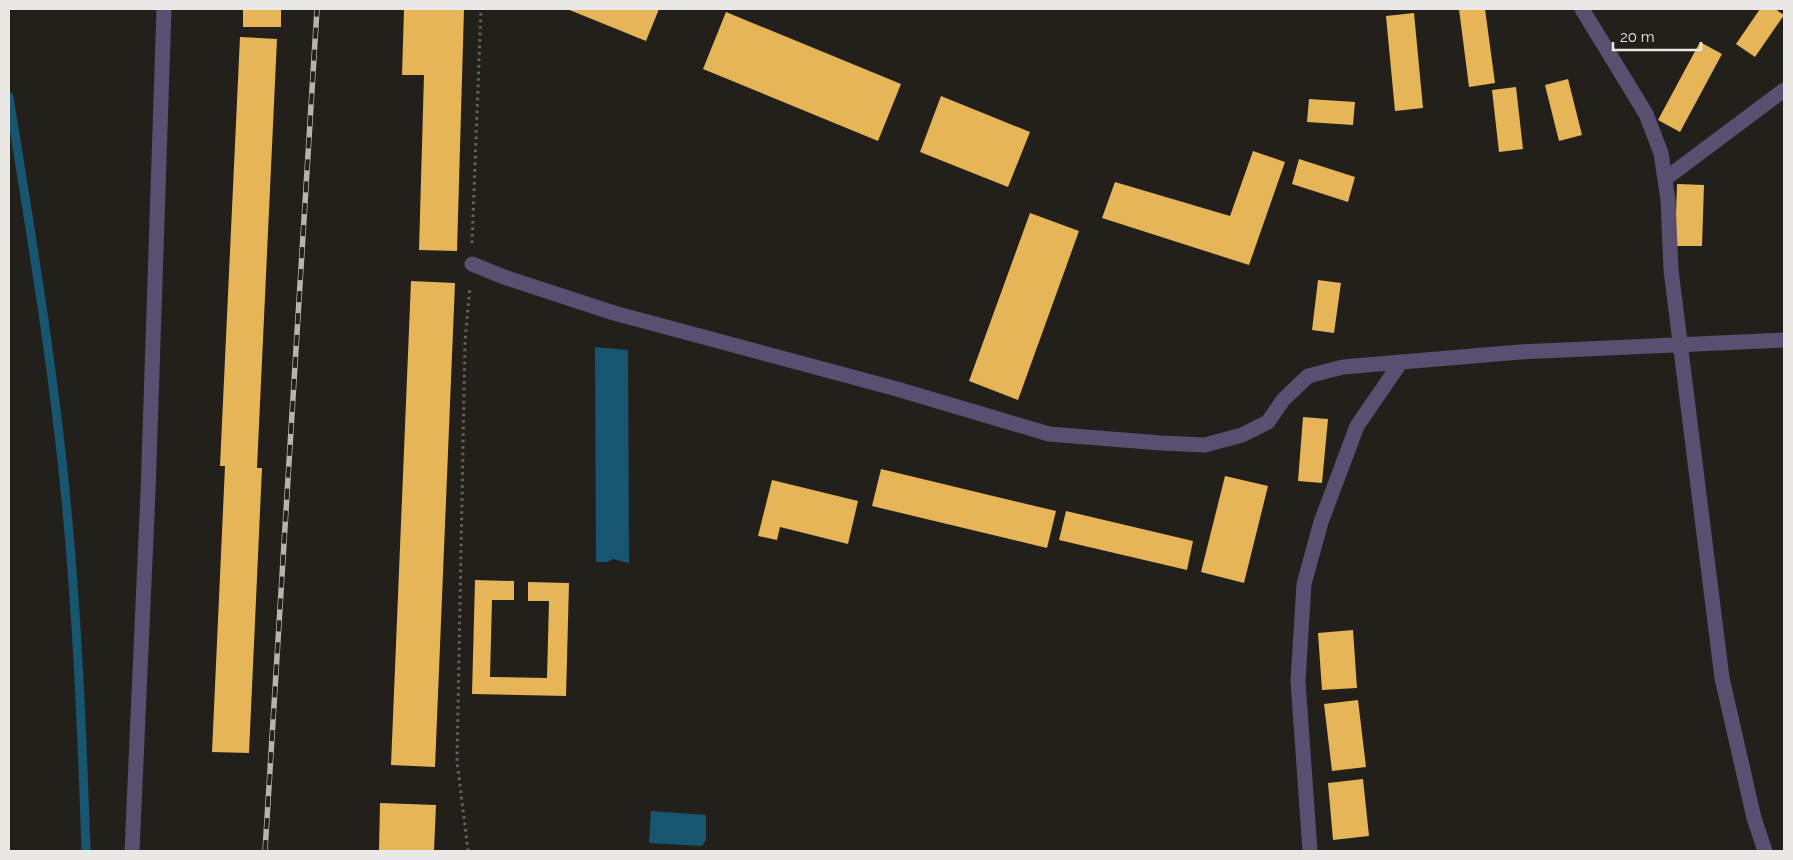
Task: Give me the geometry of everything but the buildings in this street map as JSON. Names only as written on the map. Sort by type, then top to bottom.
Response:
[{"type":"street","points":[[132,851],[148,483],[164,9]]},
{"type":"street","points":[[1582,9],[1646,114],[1661,152],[1668,200],[1671,270],[1722,678],[1754,818],[1765,851]]},
{"type":"street","points":[[1665,179],[1784,90]]},
{"type":"street","points":[[472,264],[504,277],[614,313],[887,387],[1049,434],[1204,445],[1242,435],[1268,422],[1283,400],[1308,376],[1343,367],[1520,352],[1784,340]]},
{"type":"street","points":[[1310,851],[1298,681],[1304,584],[1321,522],[1357,426],[1401,362]]},
{"type":"path","points":[[468,851],[457,761],[465,341],[472,264],[480,9]]},
{"type":"water","points":[[595,347],[628,350],[629,563],[613,559],[607,562],[596,562]]},
{"type":"water","points":[[651,811],[706,815],[706,840],[702,846],[649,843]]},
{"type":"waterway","points":[[9,97],[33,244],[60,441],[73,580],[86,851]]},
{"type":"railway","points":[[265,851],[317,9]]}]
